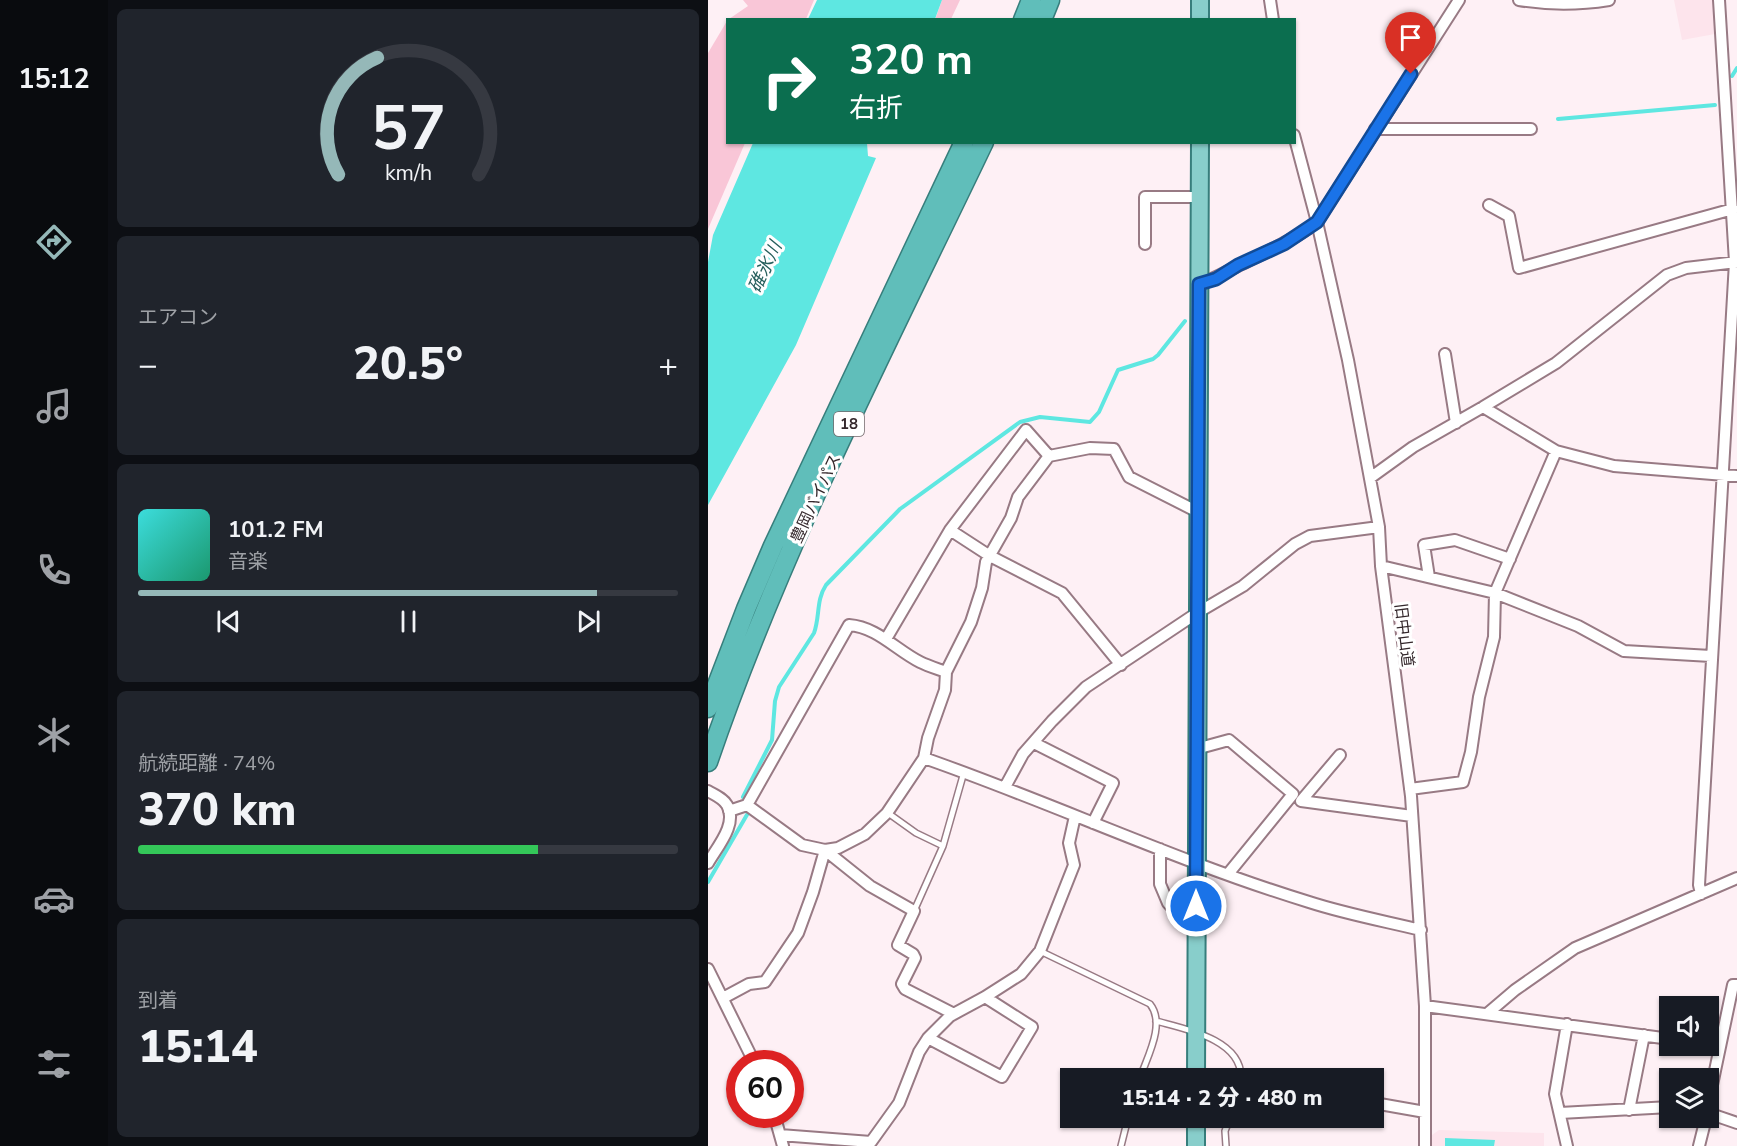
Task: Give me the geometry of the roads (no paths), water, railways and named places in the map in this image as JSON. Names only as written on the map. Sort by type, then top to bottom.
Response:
[{"type":"highway","points":[[1024,18],[1031,0]]},
{"type":"highway","points":[[1043,18],[1050,0]]},
{"type":"highway","name":"豊岡バイパス","points":[[708,708],[773,546],[963,144]]},
{"type":"highway","name":"豊岡バイパス","points":[[708,762],[764,612],[806,514],[983,144]]},
{"type":"main road","points":[[1200,0],[1200,18]]},
{"type":"main road","points":[[1196,1068],[1200,144]]},
{"type":"main road","points":[[1196,1128],[1196,1146]]},
{"type":"street","points":[[1270,0],[1273,18]]},
{"type":"street","points":[[1199,284],[1216,279],[1238,265],[1284,244],[1317,222],[1459,0]]},
{"type":"street","points":[[1519,0],[1547,4],[1609,0]]},
{"type":"street","points":[[1701,894],[1699,885],[1711,656],[1736,262],[1719,0]]},
{"type":"street","points":[[1375,129],[1531,129]]},
{"type":"street","name":"旧中山道","points":[[1296,143],[1317,222],[1348,360],[1379,527],[1410,789],[1425,1006],[1425,1146]]},
{"type":"street","points":[[1145,244],[1146,197],[1200,197]]},
{"type":"street","points":[[1489,205],[1509,216],[1519,268],[1733,209]]},
{"type":"street","points":[[1370,478],[1413,447],[1556,363],[1667,275],[1686,268],[1736,262]]},
{"type":"street","points":[[1445,354],[1456,423]]},
{"type":"street","points":[[1483,407],[1556,451],[1614,466],[1737,476]]},
{"type":"street","points":[[886,639],[950,530],[1026,430],[1049,456]]},
{"type":"street","points":[[747,805],[802,845],[825,850],[838,848],[865,834],[887,813],[924,758],[928,738],[945,690],[946,672],[971,622],[982,588],[986,562],[1011,518],[1018,497],[1049,456],[1090,448],[1114,449],[1129,477],[1198,512]]},
{"type":"street","points":[[1410,789],[1463,782],[1471,752],[1479,697],[1494,637],[1495,593],[1556,451]]},
{"type":"street","points":[[1005,787],[1023,754],[1086,687],[1197,613],[1243,586],[1295,544],[1310,536],[1379,527]]},
{"type":"street","points":[[950,530],[990,556],[1062,593],[1121,665]]},
{"type":"street","points":[[1429,577],[1424,545],[1455,540],[1510,559]]},
{"type":"street","points":[[1382,566],[1495,593],[1578,626],[1624,651],[1711,656]]},
{"type":"street","points":[[729,811],[747,805],[849,625],[858,626],[886,639],[920,662],[946,672]]},
{"type":"street","points":[[1196,749],[1229,740],[1293,794],[1228,874]]},
{"type":"street","points":[[1034,743],[1113,783],[1093,823]]},
{"type":"street","points":[[1340,755],[1301,801],[1412,816]]},
{"type":"street","points":[[924,758],[1005,787],[1161,849],[1310,903],[1420,930]]},
{"type":"street","points":[[708,790],[723,800],[731,816],[728,827],[708,862]]},
{"type":"street","points":[[780,1135],[850,1143],[871,1142],[899,1103],[919,1052],[928,1038],[945,1020],[1021,974],[1040,951],[1074,865],[1069,843],[1076,816]]},
{"type":"street","points":[[1161,849],[1160,884],[1164,894],[1168,903],[1196,933]]},
{"type":"street","points":[[825,850],[870,886],[914,911],[898,945],[914,954],[915,958],[902,984],[904,989],[954,1014]]},
{"type":"street","points":[[723,998],[749,984],[765,982],[798,933],[825,850]]},
{"type":"street","points":[[1488,1013],[1515,990],[1575,948],[1737,878]]},
{"type":"street","points":[[708,969],[748,1050]]},
{"type":"street","points":[[1719,1029],[1732,986],[1737,985]]},
{"type":"street","points":[[928,1038],[1002,1077],[1032,1027],[985,997]]},
{"type":"street","points":[[1425,1006],[1659,1037]]},
{"type":"street","points":[[1567,1024],[1555,1094],[1567,1146]]},
{"type":"street","points":[[1629,1110],[1644,1035]]},
{"type":"street","points":[[1384,1104],[1425,1112]]},
{"type":"street","points":[[1560,1113],[1659,1108]]},
{"type":"street","points":[[1719,1117],[1737,1123]]},
{"type":"street","points":[[778,1128],[783,1146]]},
{"type":"street","points":[[1699,1146],[1704,1128]]},
{"type":"lane","points":[[914,911],[943,846],[964,772]]},
{"type":"lane","points":[[887,813],[916,833],[943,846]]},
{"type":"lane","points":[[1040,951],[1150,1004],[1154,1010],[1156,1029],[1143,1068]]},
{"type":"lane","points":[[1156,1021],[1196,1033],[1224,1045],[1240,1068]]},
{"type":"lane","points":[[1121,1146],[1126,1128]]},
{"type":"lane","points":[[1226,1128],[1226,1146]]},
{"type":"water","points":[[817,0],[942,0],[935,18],[808,18]]},
{"type":"water","name":"碓氷川","points":[[753,144],[867,144],[868,156],[876,158],[796,345],[708,505],[708,262],[713,235]]},
{"type":"water","points":[[1445,1138],[1495,1140],[1494,1146],[1445,1146]]},
{"type":"waterway","points":[[1732,76],[1737,68]]},
{"type":"waterway","points":[[1558,119],[1715,105]]},
{"type":"waterway","points":[[743,797],[772,740],[775,701],[779,687],[814,633],[821,597],[826,585],[900,509],[1020,422],[1040,417],[1090,422],[1099,412],[1118,370],[1153,359],[1185,321]]},
{"type":"waterway","points":[[708,882],[748,813]]}]
